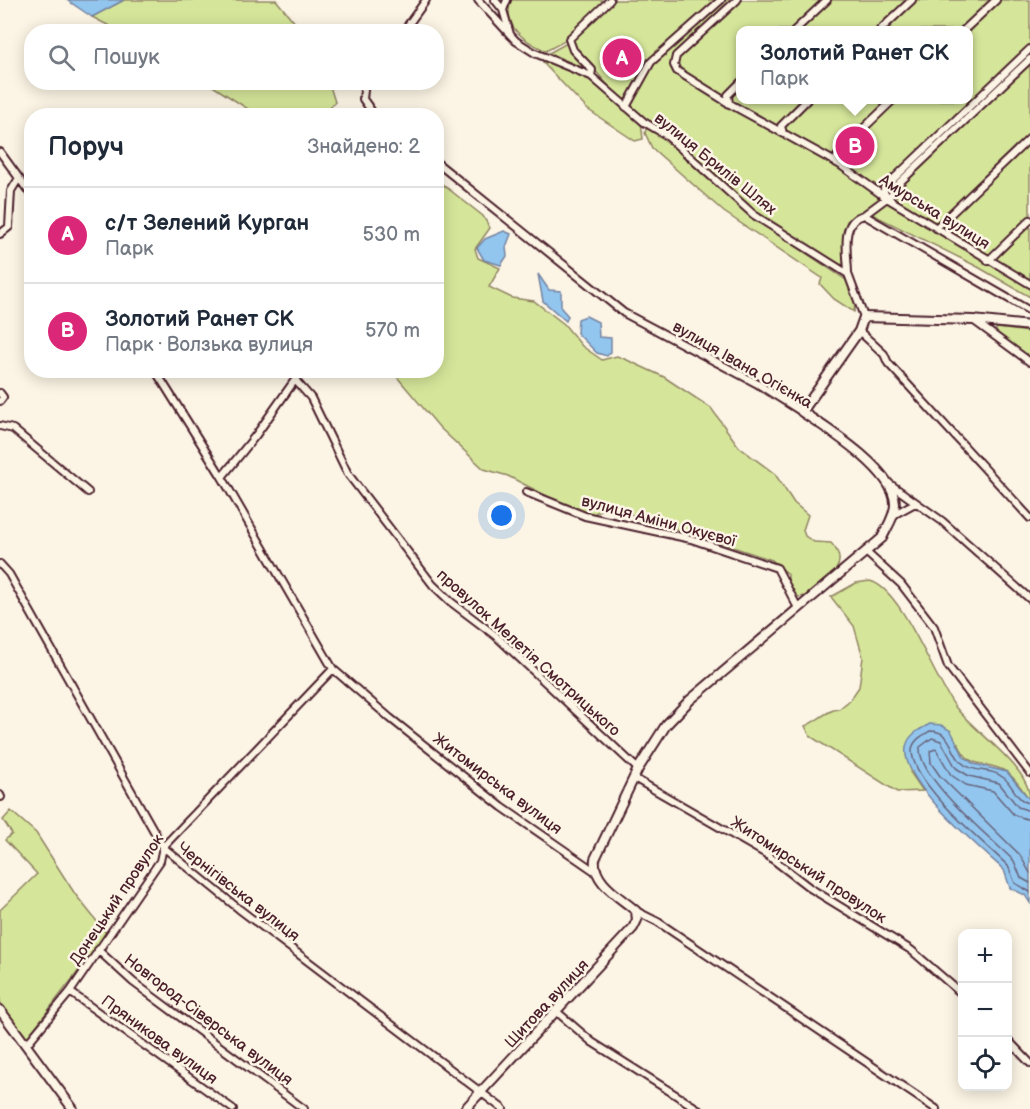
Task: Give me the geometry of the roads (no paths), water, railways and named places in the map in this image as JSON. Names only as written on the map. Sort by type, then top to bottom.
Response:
[{"type":"street","points":[[408,24],[426,0]]},
{"type":"street","name":"вулиця Брилів Шлях","points":[[478,0],[510,35],[535,53],[591,76],[626,107],[666,135],[754,215],[848,274]]},
{"type":"street","points":[[495,0],[503,10],[510,35]]},
{"type":"street","points":[[503,10],[507,0]]},
{"type":"street","points":[[591,76],[592,70],[573,50],[569,39],[609,0]]},
{"type":"street","points":[[626,107],[651,62],[721,0]]},
{"type":"street","name":"Амурська вулиця","points":[[737,0],[676,56],[674,65],[677,70],[730,104],[839,164],[885,197],[988,261],[1030,284]]},
{"type":"street","points":[[799,26],[827,0]]},
{"type":"street","points":[[884,26],[912,0]]},
{"type":"street","points":[[968,26],[996,0]]},
{"type":"street","points":[[973,104],[1030,50]]},
{"type":"street","points":[[802,412],[859,331],[864,317],[848,274],[849,225],[854,218],[864,215],[885,197],[892,194],[899,183],[1030,58]]},
{"type":"street","points":[[730,104],[728,95],[736,87]]},
{"type":"street","points":[[364,90],[363,99],[369,108]]},
{"type":"street","points":[[783,134],[781,126],[802,104]]},
{"type":"street","points":[[839,164],[837,157],[842,149],[888,104]]},
{"type":"street","points":[[885,197],[884,188],[973,104]]},
{"type":"street","points":[[936,228],[1030,138]]},
{"type":"street","points":[[0,152],[24,185]]},
{"type":"street","name":"вулиця Івана Огієнка","points":[[444,168],[624,313],[756,383],[834,432],[890,484],[942,521],[1030,599]]},
{"type":"street","points":[[0,234],[9,226],[11,191],[19,178]]},
{"type":"street","points":[[864,215],[1030,311]]},
{"type":"street","points":[[988,261],[1030,220]]},
{"type":"street","points":[[864,317],[973,320],[1030,326]]},
{"type":"street","points":[[973,320],[1030,362]]},
{"type":"street","points":[[859,331],[884,354],[888,363],[1030,518]]},
{"type":"street","name":"Житомирська вулиця","points":[[160,378],[222,477],[333,669],[390,718],[502,807],[593,870],[598,878],[636,911],[658,922],[936,1109]]},
{"type":"street","points":[[222,477],[298,378]]},
{"type":"street","name":"провулок Мелетія Смотрицького","points":[[296,381],[311,398],[348,474],[433,585],[450,602],[496,636],[638,769]]},
{"type":"street","points":[[0,426],[13,429],[88,492]]},
{"type":"street","points":[[593,870],[594,859],[638,769],[662,732],[690,700],[882,538],[893,515],[895,505],[890,484]]},
{"type":"street","name":"вулиця Аміни Окуєвої","points":[[526,492],[585,516],[691,539],[777,568],[798,608]]},
{"type":"street","points":[[893,515],[915,503]]},
{"type":"street","points":[[867,553],[901,584],[934,627],[948,666],[1030,772]]},
{"type":"street","name":"Чернігівська вулиця","points":[[0,564],[9,574],[163,847],[239,909],[502,1109]]},
{"type":"street","name":"Донецький провулок","points":[[26,1046],[70,992],[160,861],[163,847],[333,669]]},
{"type":"street","name":"Житомирський провулок","points":[[634,778],[766,854],[810,888],[911,950],[958,989]]},
{"type":"street","name":"Щитова вулиця","points":[[465,1109],[633,928],[637,920],[636,911]]},
{"type":"street","name":"Новгород-Сіверська вулиця","points":[[98,950],[133,982],[304,1109]]},
{"type":"street","name":"Пряникова вулиця","points":[[70,992],[233,1109]]},
{"type":"street","points":[[0,1010],[73,1109]]},
{"type":"street","points":[[556,1011],[592,1042],[698,1109]]},
{"type":"street","points":[[1012,1044],[1030,1063]]},
{"type":"water","points":[[67,0],[124,0],[92,17]]},
{"type":"water","points":[[504,231],[511,234],[506,247],[507,256],[501,265],[484,260],[477,248],[485,239]]},
{"type":"water","points":[[538,274],[549,290],[561,291],[561,308],[568,316],[566,321],[543,301]]},
{"type":"water","points":[[586,316],[598,322],[599,337],[611,338],[611,352],[607,356],[597,353],[577,333],[578,319]]},
{"type":"water","points":[[930,724],[941,725],[951,731],[964,757],[974,764],[1007,772],[1030,800],[1030,903],[1025,895],[1010,888],[1004,870],[941,810],[924,791],[912,772],[906,755],[908,741],[915,733]]},
{"type":"place","name":"с/т Зелений Курган","points":[[622,58]]},
{"type":"place","name":"Золотий Ранет СК","points":[[855,146]]}]
